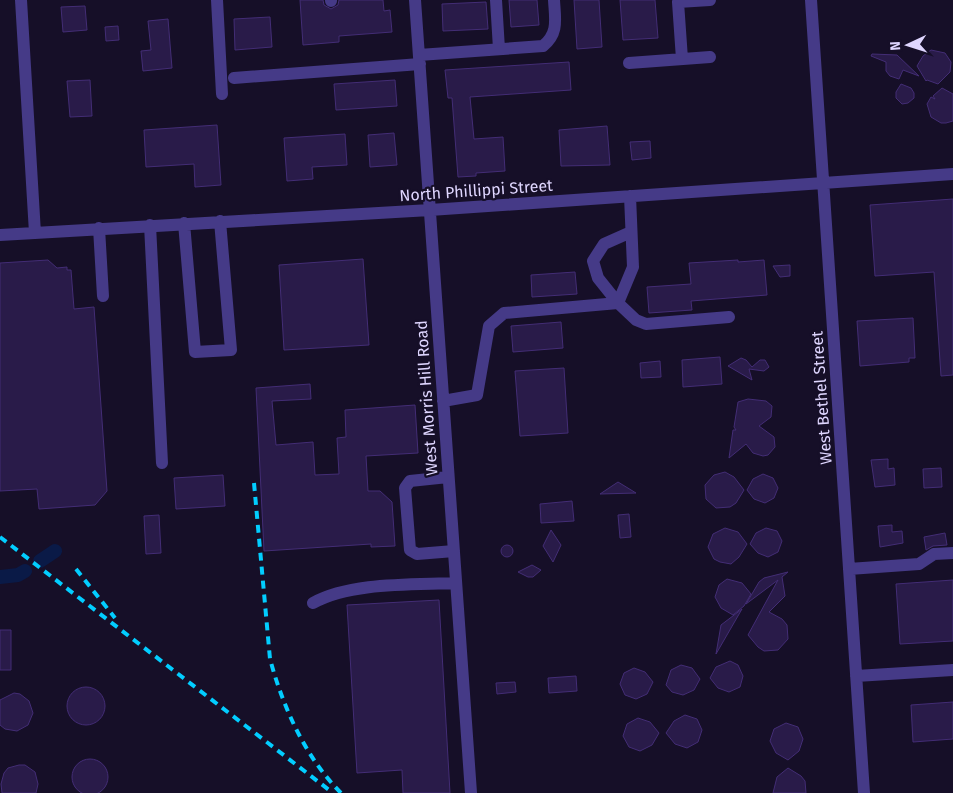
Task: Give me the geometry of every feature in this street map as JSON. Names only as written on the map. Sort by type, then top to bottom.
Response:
[{"type":"street","points":[[20,0],[36,233]]},
{"type":"street","points":[[217,0],[222,94]]},
{"type":"street","name":"West Morris Hill Road","points":[[415,0],[471,793]]},
{"type":"street","points":[[496,0],[499,49]]},
{"type":"street","points":[[234,78],[419,60],[499,49],[543,46],[551,39],[556,28],[554,0]]},
{"type":"street","points":[[682,58],[678,1],[710,0]]},
{"type":"street","name":"West Bethel Street","points":[[811,0],[864,793]]},
{"type":"street","points":[[629,63],[710,57]]},
{"type":"street","name":"North Phillippi Street","points":[[0,235],[430,210],[953,174]]},
{"type":"street","points":[[618,303],[633,268],[630,196]]},
{"type":"street","points":[[184,223],[195,352],[231,350],[220,221]]},
{"type":"street","points":[[150,225],[162,463]]},
{"type":"street","points":[[99,228],[103,296]]},
{"type":"street","points":[[631,232],[604,244],[593,261],[598,278],[618,303],[636,320],[646,324],[729,317]]},
{"type":"street","points":[[443,401],[477,395],[489,326],[504,313],[618,303]]},
{"type":"street","points":[[448,477],[410,481],[405,488],[410,550],[417,554],[454,551]]},
{"type":"street","points":[[849,569],[919,564],[934,554],[953,553]]},
{"type":"street","points":[[313,603],[327,595],[380,587],[456,583]]},
{"type":"street","points":[[856,676],[953,670]]},
{"type":"building","points":[[300,0],[323,0],[324,5],[331,9],[338,5],[339,0],[383,0],[384,11],[390,10],[392,32],[339,36],[339,42],[303,45]]},
{"type":"building","points":[[509,0],[537,0],[539,25],[511,27]]},
{"type":"building","points":[[574,0],[599,0],[602,47],[577,49]]},
{"type":"building","points":[[620,0],[655,0],[658,38],[623,40]]},
{"type":"building","points":[[486,2],[488,29],[443,31],[442,4]]},
{"type":"building","points":[[85,6],[87,30],[63,32],[61,7]]},
{"type":"building","points":[[270,17],[272,47],[235,50],[234,19]]},
{"type":"building","points":[[168,19],[172,68],[143,71],[141,51],[151,50],[148,21]]},
{"type":"building","points":[[118,26],[119,40],[106,41],[105,27]]},
{"type":"building","points":[[931,50],[945,53],[951,62],[950,72],[938,84],[926,81],[917,66],[923,56]]},
{"type":"building","points":[[872,54],[897,55],[919,76],[903,70],[899,79],[890,76],[886,71],[886,62],[871,56]]},
{"type":"building","points":[[569,62],[571,90],[470,97],[474,139],[503,137],[505,171],[476,173],[476,176],[458,177],[452,98],[448,98],[445,70]]},
{"type":"building","points":[[90,80],[92,116],[70,117],[67,81]]},
{"type":"building","points":[[395,80],[397,106],[336,110],[334,84]]},
{"type":"building","points":[[901,84],[911,88],[914,93],[914,98],[908,103],[902,104],[896,98],[896,92]]},
{"type":"building","points":[[942,88],[953,94],[953,121],[946,123],[941,123],[931,117],[927,104],[931,97],[935,99],[933,96]]},
{"type":"building","points":[[217,125],[221,185],[195,187],[194,164],[146,167],[144,130]]},
{"type":"building","points":[[607,126],[610,165],[561,166],[559,130]]},
{"type":"building","points":[[394,133],[397,165],[370,167],[368,135]]},
{"type":"building","points":[[345,134],[347,165],[312,167],[313,179],[287,181],[284,138]]},
{"type":"building","points":[[650,141],[651,158],[632,160],[630,142]]},
{"type":"building","points":[[953,199],[953,375],[941,376],[934,272],[875,276],[870,205]]},
{"type":"building","points":[[363,259],[369,345],[284,350],[279,265]]},
{"type":"building","points":[[48,260],[57,268],[67,267],[67,270],[71,270],[74,309],[94,307],[107,491],[95,505],[39,509],[37,489],[0,491],[0,263]]},
{"type":"building","points":[[738,260],[738,262],[764,260],[767,295],[691,301],[692,310],[649,313],[647,287],[691,284],[689,263]]},
{"type":"building","points":[[790,265],[790,276],[780,277],[773,266]]},
{"type":"building","points":[[575,272],[577,294],[532,297],[531,275]]},
{"type":"building","points":[[913,318],[915,358],[909,358],[909,362],[860,366],[857,321]]},
{"type":"building","points":[[561,322],[563,348],[513,352],[511,326]]},
{"type":"building","points":[[720,357],[722,384],[683,387],[682,360]]},
{"type":"building","points":[[741,358],[746,360],[752,367],[760,360],[765,360],[769,367],[764,371],[749,369],[752,380],[728,366]]},
{"type":"building","points":[[660,361],[661,377],[641,378],[640,363]]},
{"type":"building","points":[[564,368],[568,433],[520,436],[515,371]]},
{"type":"building","points":[[310,384],[311,399],[272,401],[276,445],[313,442],[315,475],[339,474],[337,438],[346,437],[345,410],[415,405],[418,453],[366,456],[368,491],[380,491],[392,502],[395,546],[371,547],[371,544],[264,551],[256,388]]},
{"type":"building","points":[[748,399],[766,401],[772,406],[771,417],[759,426],[774,437],[775,447],[768,455],[763,456],[753,453],[746,444],[729,458],[733,430],[736,430],[734,427],[738,402]]},
{"type":"building","points":[[888,459],[888,469],[894,468],[895,485],[875,487],[871,460]]},
{"type":"building","points":[[941,468],[942,487],[924,488],[923,469]]},
{"type":"building","points":[[725,472],[734,477],[744,490],[736,503],[730,507],[716,508],[706,499],[705,485],[714,475]]},
{"type":"building","points":[[763,474],[773,478],[778,488],[774,498],[765,503],[754,499],[747,490],[753,479]]},
{"type":"building","points":[[223,475],[225,506],[176,509],[174,478]]},
{"type":"building","points":[[618,482],[636,493],[600,494]]},
{"type":"building","points":[[572,501],[574,521],[541,523],[540,504]]},
{"type":"building","points":[[629,514],[631,537],[620,538],[618,515]]},
{"type":"building","points":[[159,515],[161,553],[146,554],[144,516]]},
{"type":"building","points":[[892,525],[892,532],[902,531],[903,543],[880,547],[878,526]]},
{"type":"building","points":[[725,528],[738,532],[747,544],[739,557],[731,564],[714,559],[708,547],[713,534]]},
{"type":"building","points":[[766,528],[777,531],[782,541],[778,552],[768,557],[758,553],[750,544],[756,533]]},
{"type":"building","points":[[551,530],[561,545],[553,562],[543,546]]},
{"type":"building","points":[[945,533],[947,545],[933,546],[926,550],[924,537]]},
{"type":"building","points":[[509,545],[512,546],[512,556],[505,557],[502,556],[501,549],[502,546]]},
{"type":"building","points":[[532,565],[541,570],[533,577],[528,577],[518,572]]},
{"type":"building","points":[[788,572],[782,577],[785,596],[769,612],[782,619],[787,625],[788,639],[778,650],[764,651],[748,635],[778,580],[746,604],[759,582],[764,578]]},
{"type":"building","points":[[727,579],[742,583],[751,594],[744,606],[733,615],[721,608],[715,597],[719,585]]},
{"type":"building","points":[[953,580],[953,641],[900,644],[896,584]]},
{"type":"building","points":[[439,600],[450,793],[403,793],[402,770],[357,773],[347,605]]},
{"type":"building","points":[[742,609],[716,654],[721,625]]},
{"type":"building","points":[[0,630],[11,630],[11,670],[0,670]]},
{"type":"building","points":[[730,661],[738,665],[743,676],[740,687],[729,692],[718,688],[710,678],[716,667]]},
{"type":"building","points":[[681,665],[692,668],[700,679],[694,690],[683,695],[672,692],[666,685],[671,670]]},
{"type":"building","points":[[634,668],[645,672],[653,682],[647,694],[636,699],[625,695],[620,684],[624,673]]},
{"type":"building","points":[[576,676],[577,691],[549,693],[548,678]]},
{"type":"building","points":[[515,682],[516,692],[497,694],[496,683]]},
{"type":"building","points":[[86,687],[99,693],[105,706],[99,719],[86,725],[73,719],[67,706],[73,693]]},
{"type":"building","points":[[14,693],[20,694],[29,701],[33,713],[28,725],[17,731],[5,729],[0,725],[0,700]]},
{"type":"building","points":[[953,702],[953,739],[913,742],[911,705]]},
{"type":"building","points":[[685,715],[697,719],[702,730],[698,742],[687,748],[675,744],[666,733],[674,721]]},
{"type":"building","points":[[638,718],[650,722],[659,733],[652,745],[640,751],[629,747],[623,736],[627,724]]},
{"type":"building","points":[[786,723],[798,727],[803,739],[799,751],[788,760],[776,753],[770,741],[774,729]]},
{"type":"building","points":[[90,759],[97,760],[103,764],[107,770],[107,784],[103,790],[97,794],[90,795],[83,794],[77,790],[73,784],[72,777],[73,770],[77,764],[83,760]]},
{"type":"building","points":[[25,765],[35,772],[38,784],[36,793],[2,793],[1,784],[4,773],[8,768]]},
{"type":"building","points":[[788,768],[801,776],[805,781],[806,793],[773,793],[777,777]]},
{"type":"waterway","points":[[40,561],[55,551]]},
{"type":"waterway","points":[[0,577],[18,575],[25,571]]},
{"type":"railway","points":[[254,483],[270,659],[275,677],[289,713],[306,747],[328,779],[341,793]]},
{"type":"railway","points":[[0,537],[333,793]]},
{"type":"railway","points":[[76,569],[115,618]]}]
